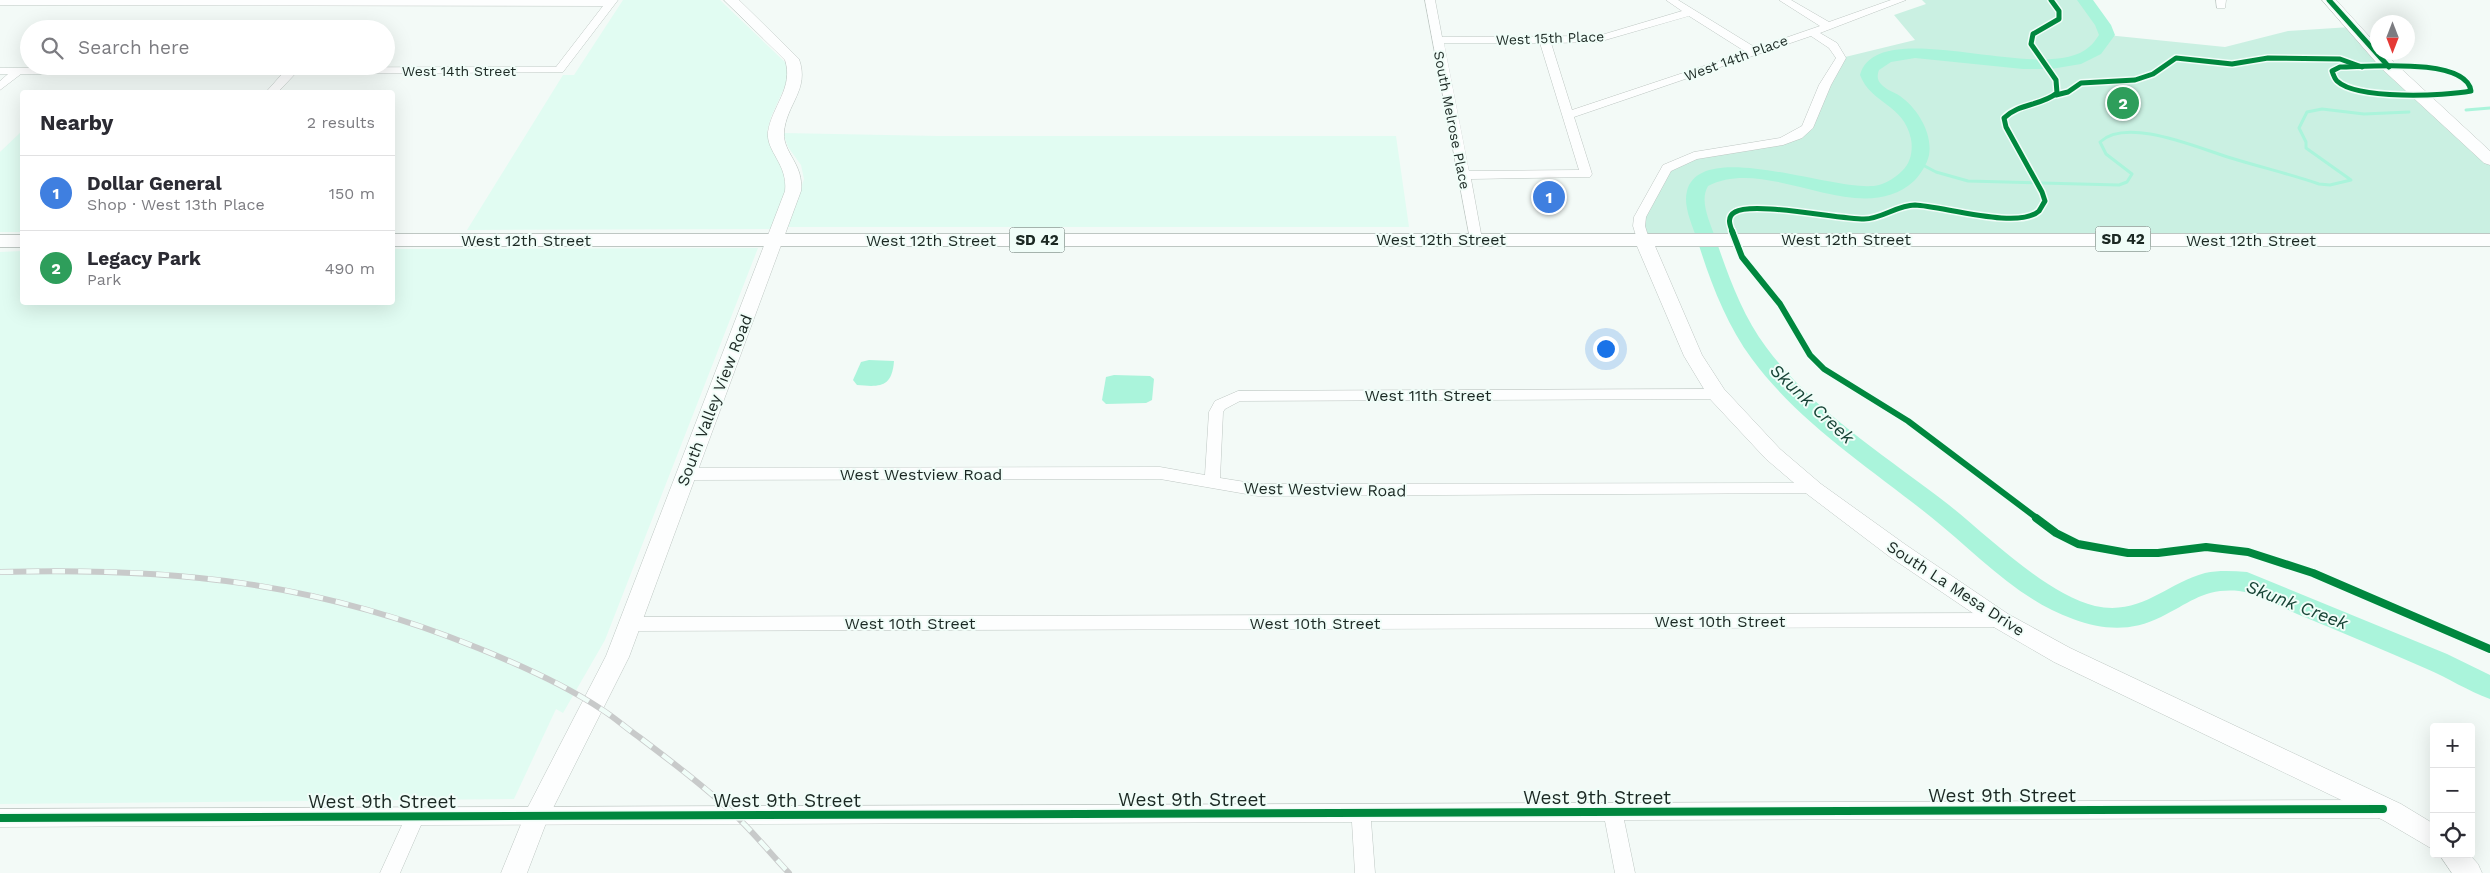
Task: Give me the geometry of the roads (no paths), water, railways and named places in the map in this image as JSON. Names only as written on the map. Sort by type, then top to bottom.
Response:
[{"type":"main road","points":[[0,241],[20,240]]},
{"type":"main road","name":"West 12th Street","points":[[395,240],[2490,240]]},
{"type":"street","name":"South Valley View Road","points":[[514,873],[538,815],[595,704],[630,624],[794,186],[796,177],[778,144],[776,135],[779,119],[794,87],[797,68],[792,60],[731,0]]},
{"type":"street","name":"South Melrose Place","points":[[1430,0],[1476,239]]},
{"type":"street","points":[[1671,0],[1752,51]]},
{"type":"street","points":[[1784,0],[1828,26]]},
{"type":"street","name":"West 14th Place","points":[[1569,114],[1694,74],[1752,51],[1901,0]]},
{"type":"street","points":[[2329,0],[2371,49],[2490,160]]},
{"type":"street","points":[[0,2],[612,1]]},
{"type":"street","name":"West 14th Street","points":[[395,71],[559,70],[612,1]]},
{"type":"street","name":"West 15th Place","points":[[1437,40],[1606,38],[1690,12]]},
{"type":"street","points":[[1643,239],[1639,226],[1640,217],[1662,174],[1672,165],[1709,152],[1783,141],[1807,128],[1826,85],[1841,58],[1834,46],[1811,32]]},
{"type":"street","points":[[1463,175],[1586,174],[1545,40]]},
{"type":"street","name":"West 14th Street","points":[[0,71],[18,71]]},
{"type":"street","points":[[0,87],[18,71]]},
{"type":"street","points":[[274,90],[288,75]]},
{"type":"street","name":"South La Mesa Drive","points":[[1643,239],[1680,327],[1697,362],[1717,394],[1773,454],[1814,489],[1898,551],[2000,620],[2119,684],[2411,822],[2430,835]]},
{"type":"street","name":"West 11th Street","points":[[1212,483],[1216,412],[1220,405],[1238,396],[1717,394]]},
{"type":"street","name":"West Westview Road","points":[[686,474],[1160,473],[1258,490],[1814,489]]},
{"type":"street","name":"West 10th Street","points":[[630,624],[2000,620]]},
{"type":"street","name":"West 9th Street","points":[[0,818],[2383,809]]},
{"type":"street","points":[[1613,812],[1625,873]]},
{"type":"street","points":[[1361,813],[1365,873]]},
{"type":"street","points":[[390,873],[416,816]]},
{"type":"street","points":[[2456,858],[2469,873]]},
{"type":"waterway","name":"Skunk Creek","points":[[2085,0],[2103,25],[2107,35],[2095,51],[2075,60],[2051,64],[2023,64],[1942,54],[1915,53],[1885,58],[1871,68],[1869,75],[1872,84],[1904,108],[1916,125],[1921,145],[1917,164],[1906,178],[1894,186],[1874,192],[1860,192],[1754,173],[1733,172],[1715,175],[1701,182],[1696,189],[1695,203],[1721,280],[1747,335],[1776,374],[1796,395],[1843,437],[1940,511],[2015,572],[2057,600],[2077,610],[2096,616],[2129,617],[2153,610],[2187,590],[2207,582],[2247,582],[2438,662],[2490,688]]},
{"type":"waterway","points":[[2466,110],[2490,108]]},
{"type":"waterway","points":[[1919,163],[1936,172],[1968,181],[2119,185],[2127,182],[2132,174],[2106,154],[2100,142],[2112,135],[2128,132],[2164,137],[2319,184],[2330,185],[2351,180],[2306,148],[2306,142],[2299,128],[2307,112],[2322,109],[2364,114],[2409,112]]},
{"type":"railway","points":[[0,572],[125,572],[185,576],[244,583],[359,608],[418,626],[478,648],[556,683],[611,715],[724,805],[789,873]]},
{"type":"place","name":"Legacy Park","points":[[2123,103]]},
{"type":"place","name":"Dollar General","points":[[1549,197]]}]
